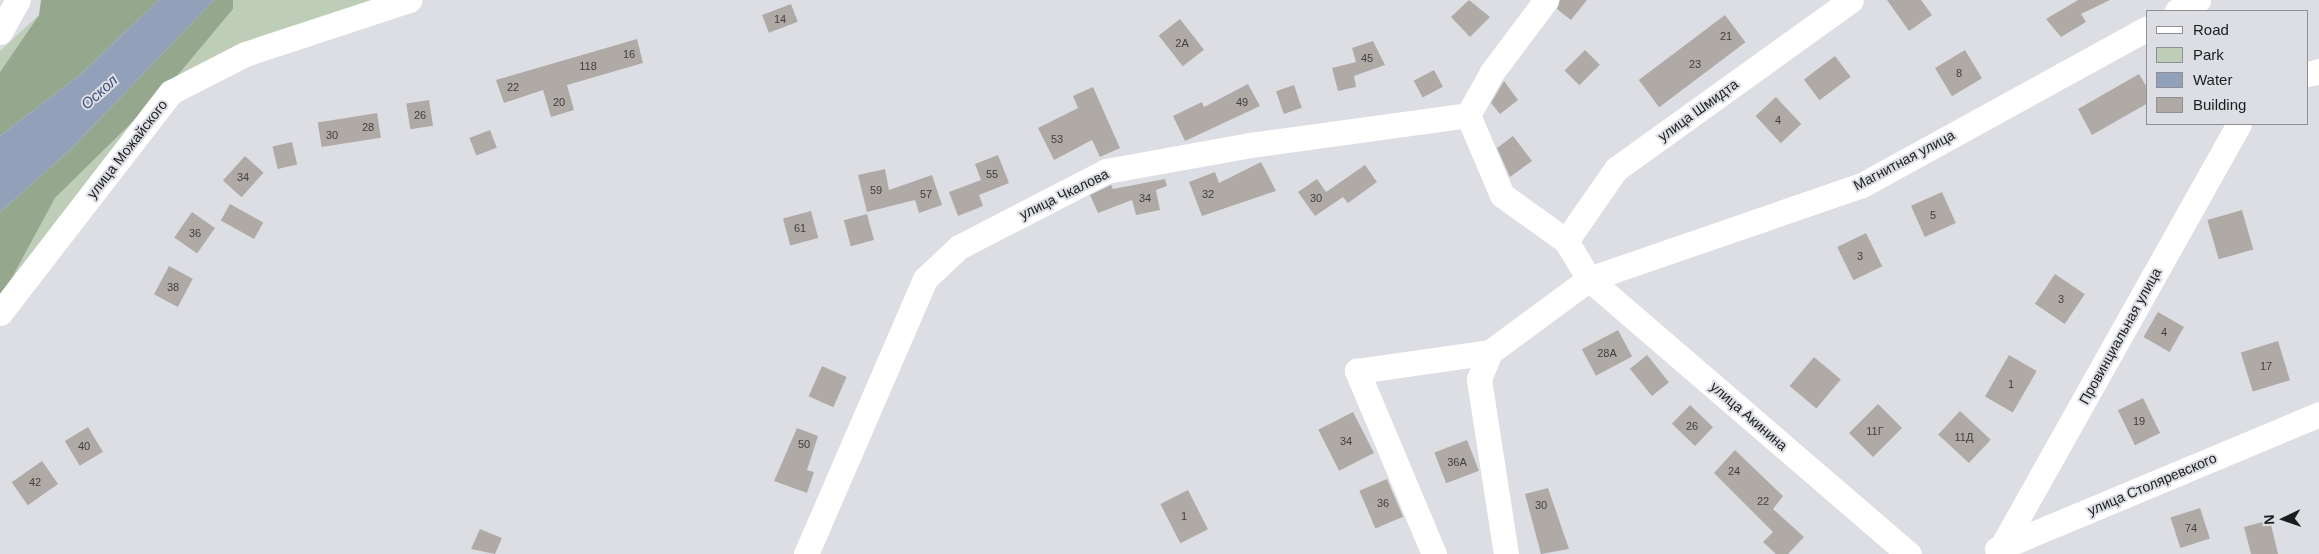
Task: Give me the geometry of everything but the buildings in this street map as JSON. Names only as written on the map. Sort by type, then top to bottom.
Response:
[{"type":"street","points":[[0,32],[18,0]]},
{"type":"street","name":"улица Можайского","points":[[0,313],[171,92],[245,54],[409,0]]},
{"type":"street","points":[[1468,115],[1492,72],[1546,0]]},
{"type":"street","name":"улица Шмидта","points":[[1566,241],[1616,168],[1850,0]]},
{"type":"street","points":[[2179,10],[2198,0]]},
{"type":"street","name":"Магнитная улица","points":[[1589,279],[1862,185],[2146,29]]},
{"type":"street","name":"улица Акинина","points":[[1468,115],[1502,195],[1566,241],[1589,279],[1909,554]]},
{"type":"street","name":"улица Чкалова","points":[[806,554],[925,280],[959,247],[1106,171],[1250,145],[1468,115]]},
{"type":"street","name":"Провинциальная улица","points":[[1993,551],[2238,125]]},
{"type":"street","points":[[1434,554],[1358,371],[1490,352],[1589,279]]},
{"type":"street","points":[[1490,352],[1479,379],[1506,554]]},
{"type":"street","name":"улица Столяревского","points":[[1993,551],[2319,414]]},
{"type":"green space","points":[[41,0],[159,0],[80,75],[0,136],[0,72],[39,15]]},
{"type":"green space","points":[[214,0],[233,0],[233,9],[167,88],[55,198],[0,300],[0,212],[69,151]]},
{"type":"green space","points":[[233,0],[386,0],[167,88],[233,9]]},
{"type":"green space","points":[[39,15],[0,72],[0,51]]},
{"type":"green space","points":[[167,88],[0,300],[55,198]]},
{"type":"water","name":"Оскол","points":[[159,0],[214,0],[69,151],[0,212],[0,136],[80,75]]}]
